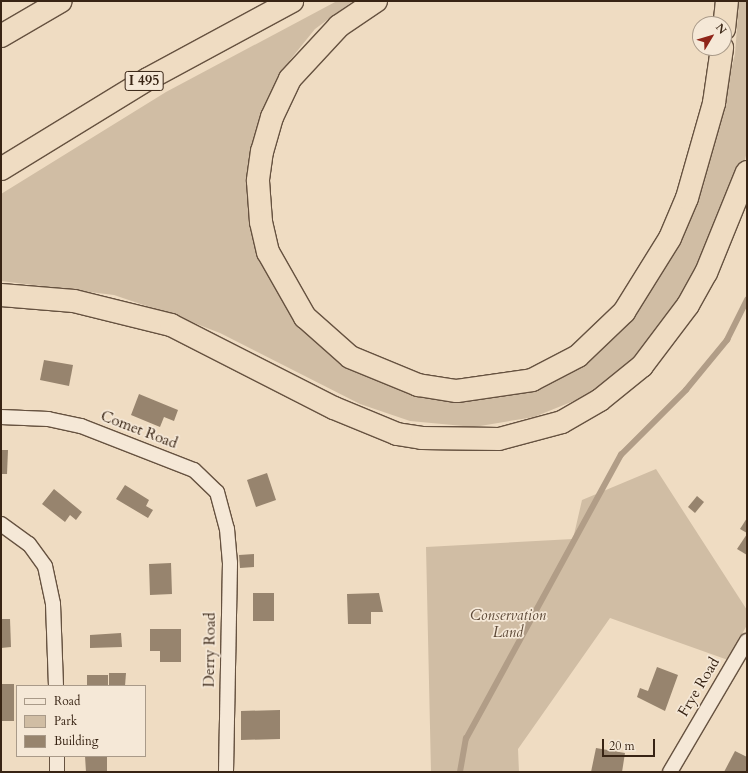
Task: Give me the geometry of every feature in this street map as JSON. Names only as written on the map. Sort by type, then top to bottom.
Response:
[{"type":"highway","points":[[29,19],[51,1]]},
{"type":"highway","points":[[1,36],[61,1]]},
{"type":"highway","name":"I 495","points":[[1,169],[148,79],[292,1]]},
{"type":"highway","points":[[376,1],[339,26],[290,79],[272,117],[262,151],[258,181],[261,222],[268,252],[305,317],[350,357],[418,385],[457,391],[532,380],[578,356],[624,312],[666,244],[687,198],[712,110],[721,56]]},
{"type":"highway","points":[[725,16],[726,1]]},
{"type":"highway","points":[[1,295],[74,301],[171,325],[334,408],[397,434],[422,438],[499,439],[562,422],[600,400],[642,366],[688,305],[706,273],[747,172]]},
{"type":"street","name":"Comet Road","points":[[1,417],[48,419],[81,426],[194,470],[217,492],[227,529]]},
{"type":"street","points":[[1,524],[29,544],[44,566],[53,604],[56,685]]},
{"type":"street","name":"Derry Road","points":[[226,772],[227,529]]},
{"type":"street","name":"Frye Road","points":[[670,772],[747,641]]},
{"type":"street","points":[[57,757],[57,772]]},
{"type":"green space","points":[[337,1],[353,1],[315,29],[290,60],[267,101],[256,135],[274,279],[362,369],[513,390],[639,307],[660,276],[686,230],[703,187],[735,54],[739,1],[747,1],[747,151],[742,173],[728,213],[665,328],[623,370],[586,396],[534,417],[474,427],[410,421],[360,404],[220,333],[176,316],[114,295],[1,281],[1,194],[166,92]]},
{"type":"green space","name":"Conservation Land","points":[[656,469],[747,610],[747,625],[728,660],[610,618],[518,749],[519,772],[431,772],[426,547],[573,539],[582,500]]},
{"type":"building","points":[[44,360],[73,365],[69,386],[40,380]]},
{"type":"building","points":[[139,394],[178,410],[174,421],[164,417],[160,427],[131,415]]},
{"type":"building","points":[[1,450],[8,450],[7,474],[1,474]]},
{"type":"building","points":[[267,473],[276,500],[256,507],[247,480]]},
{"type":"building","points":[[125,485],[149,500],[146,506],[153,510],[148,518],[116,499]]},
{"type":"building","points":[[54,489],[82,512],[76,520],[70,515],[65,522],[42,504]]},
{"type":"building","points":[[697,496],[704,502],[695,513],[688,507]]},
{"type":"building","points":[[747,518],[747,533],[740,529]]},
{"type":"building","points":[[747,534],[747,555],[737,549]]},
{"type":"building","points":[[254,554],[254,567],[240,568],[239,555]]},
{"type":"building","points":[[171,563],[172,594],[150,595],[149,564]]},
{"type":"building","points":[[253,593],[274,593],[274,621],[253,621]]},
{"type":"building","points":[[379,593],[383,612],[371,612],[371,624],[348,624],[347,594]]},
{"type":"building","points":[[1,619],[10,619],[11,647],[1,648]]},
{"type":"building","points":[[150,629],[181,629],[181,662],[160,662],[160,651],[150,651]]},
{"type":"building","points":[[121,633],[122,647],[90,648],[90,635]]},
{"type":"building","points":[[657,667],[678,675],[665,711],[637,697],[640,688],[648,691]]},
{"type":"building","points":[[109,673],[126,673],[125,685],[109,685]]},
{"type":"building","points":[[87,675],[108,675],[108,685],[87,685]]},
{"type":"building","points":[[1,684],[14,684],[14,721],[1,721]]},
{"type":"building","points":[[280,710],[280,739],[241,740],[241,711]]},
{"type":"building","points":[[596,748],[625,753],[622,772],[591,772]]},
{"type":"building","points":[[735,751],[747,757],[747,772],[724,772]]},
{"type":"building","points":[[85,757],[107,757],[107,772],[86,772]]},
{"type":"waterway","points":[[460,772],[466,739],[621,455],[686,390],[727,340],[747,300]]}]
